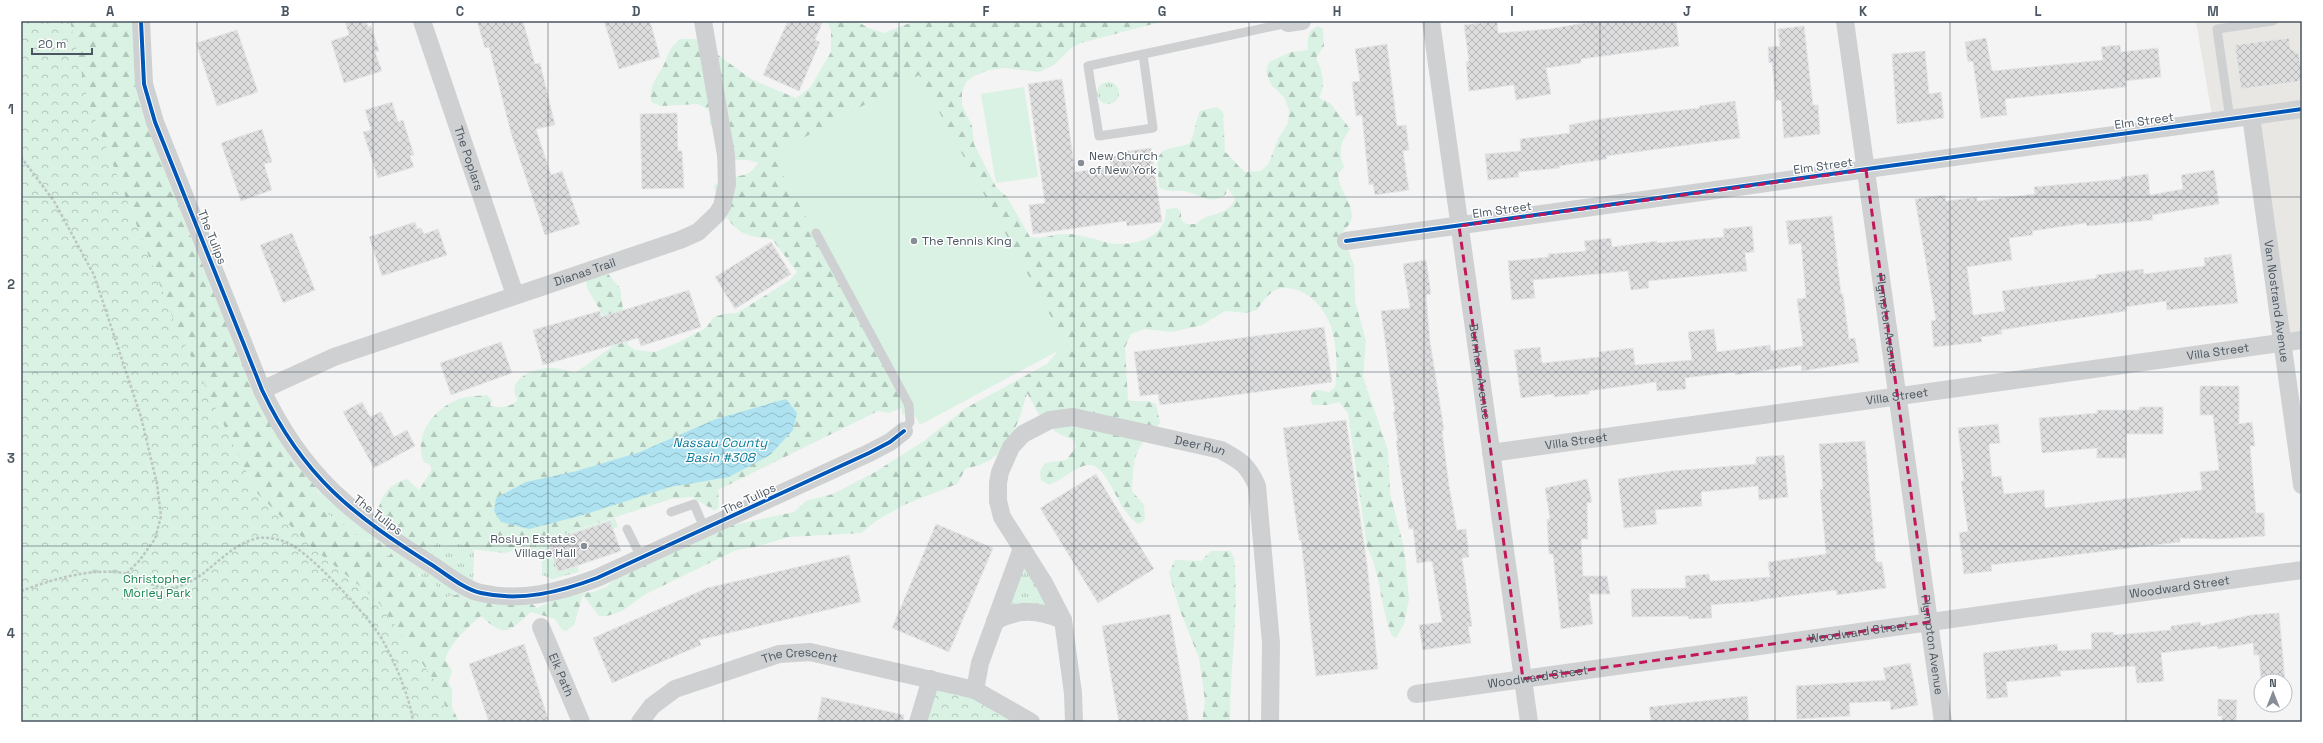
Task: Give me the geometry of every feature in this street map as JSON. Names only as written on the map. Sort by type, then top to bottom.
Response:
[{"type":"street","name":"The Tulips","points":[[140,21],[144,84],[155,122],[262,390],[277,421],[302,459],[352,511],[388,537],[478,592],[517,596],[552,592],[597,578],[705,530],[868,453],[890,442],[904,431]]},
{"type":"street","name":"The Poplars","points":[[422,21],[515,295]]},
{"type":"street","name":"Dianas Trail","points":[[262,390],[334,357],[680,240],[698,232],[717,214],[725,196],[728,172],[703,21]]},
{"type":"street","name":"Burnham Avenue","points":[[1431,21],[1529,722]]},
{"type":"street","name":"Plympton Avenue","points":[[1845,21],[1943,722]]},
{"type":"street","name":"Elm Street","points":[[1346,241],[2302,110]]},
{"type":"street","name":"Van Nostrand Avenue","points":[[2251,116],[2302,485]]},
{"type":"street","name":"Villa Street","points":[[1491,453],[2302,340]]},
{"type":"street","name":"Deer Run","points":[[1074,722],[1073,693],[1063,620],[1044,583],[1002,517],[998,501],[1000,472],[1011,447],[1023,434],[1050,420],[1073,417],[1090,419],[1114,428],[1222,450],[1244,463],[1251,472],[1257,486],[1271,643],[1270,722]]},
{"type":"street","points":[[1022,548],[980,663],[975,690],[1031,722]]},
{"type":"street","name":"Woodward Street","points":[[1416,694],[2302,570]]},
{"type":"street","points":[[995,621],[1012,613],[1034,610],[1063,620]]},
{"type":"street","name":"Elk Path","points":[[541,627],[581,722]]},
{"type":"street","name":"The Crescent","points":[[640,722],[652,706],[675,689],[779,654],[810,652],[975,690]]},
{"type":"street","points":[[918,722],[930,679]]},
{"type":"lane","points":[[2230,120],[2217,29],[2273,21]]},
{"type":"lane","points":[[1143,54],[1153,128],[1099,136],[1088,66],[1143,54],[1295,22]]},
{"type":"lane","name":"The Tulips","points":[[816,233],[909,405],[910,422],[904,431]]},
{"type":"lane","points":[[671,512],[694,504],[705,530]]},
{"type":"lane","points":[[627,529],[642,559]]},
{"type":"path","points":[[21,157],[54,201],[94,275],[141,417],[157,484],[161,516],[155,538],[143,556],[126,574]]},
{"type":"path","points":[[21,591],[50,581],[80,574],[126,574],[159,587],[180,586],[208,569],[237,546],[249,541],[270,538],[288,543],[315,563],[377,630],[406,689],[413,722]]},
{"type":"highlighted area","points":[[1866,170],[1929,622],[1523,679],[1459,226]]},
{"type":"shaded area","points":[[2196,21],[2302,21],[2302,340],[2283,342],[2251,117],[2213,122]]},
{"type":"green space","points":[[21,21],[136,21],[175,190],[187,229],[206,265],[242,368],[256,397],[315,480],[323,511],[348,528],[360,539],[381,543],[386,549],[388,557],[396,548],[376,517],[378,510],[382,498],[394,485],[407,479],[419,490],[431,471],[430,465],[424,462],[421,452],[421,442],[424,432],[435,415],[452,402],[471,396],[487,395],[492,400],[490,406],[501,407],[512,405],[518,400],[515,393],[515,387],[517,382],[522,377],[534,371],[551,368],[562,369],[575,373],[613,346],[607,322],[587,288],[586,281],[608,274],[620,288],[628,345],[635,350],[655,352],[677,343],[706,328],[714,317],[724,314],[737,313],[790,280],[797,272],[772,239],[747,234],[732,224],[718,199],[714,186],[721,178],[747,174],[751,172],[758,163],[749,160],[735,160],[710,123],[709,110],[698,104],[661,106],[651,102],[651,92],[654,82],[670,51],[675,43],[680,39],[696,39],[751,79],[796,98],[810,88],[831,52],[831,31],[827,21],[857,21],[868,28],[884,33],[915,21],[1164,21],[1081,43],[1071,48],[1054,65],[1039,72],[1004,68],[989,70],[974,76],[966,82],[962,92],[962,105],[972,126],[974,144],[996,187],[1007,197],[1030,237],[1039,238],[1062,234],[1072,234],[1119,244],[1138,242],[1155,234],[1165,219],[1166,209],[1177,208],[1181,212],[1181,220],[1186,224],[1196,224],[1206,217],[1222,212],[1232,205],[1235,199],[1227,187],[1226,194],[1220,198],[1210,199],[1189,192],[1166,190],[1159,187],[1157,158],[1164,150],[1189,144],[1193,136],[1200,111],[1217,107],[1223,112],[1225,152],[1245,172],[1261,171],[1269,163],[1278,139],[1288,123],[1289,110],[1284,97],[1271,85],[1266,71],[1269,62],[1291,52],[1308,50],[1308,36],[1312,30],[1318,26],[1323,29],[1324,46],[1316,58],[1323,78],[1319,98],[1330,103],[1350,129],[1342,143],[1341,156],[1344,167],[1338,174],[1352,215],[1350,223],[1342,234],[1354,265],[1355,301],[1366,341],[1363,377],[1388,450],[1390,493],[1404,548],[1409,599],[1404,624],[1396,638],[1392,636],[1388,625],[1378,579],[1372,557],[1367,547],[1348,413],[1339,402],[1327,405],[1313,405],[1311,401],[1311,394],[1316,390],[1329,392],[1335,387],[1335,342],[1331,327],[1324,312],[1311,298],[1304,293],[1287,288],[1278,289],[1272,292],[1257,310],[1246,313],[1225,311],[1202,325],[1172,332],[1144,329],[1131,334],[1125,347],[1128,400],[1156,404],[1160,423],[1139,447],[1135,459],[1132,491],[1144,505],[1145,520],[1139,524],[1132,519],[1125,510],[1101,471],[1094,466],[1087,465],[1072,471],[1049,485],[1041,480],[1040,471],[1045,463],[1066,460],[1076,447],[1074,440],[1056,432],[1044,422],[1027,393],[1013,433],[1007,443],[993,458],[980,465],[966,468],[957,484],[906,504],[879,519],[861,533],[789,537],[755,547],[736,550],[644,595],[622,611],[607,616],[599,616],[583,595],[574,625],[566,631],[562,630],[555,619],[531,612],[512,628],[507,630],[496,628],[481,616],[465,630],[451,647],[445,659],[452,671],[448,683],[452,689],[452,707],[459,722],[21,722]],"holes":[[[1058,344],[1058,351],[1047,364],[966,408],[924,441],[875,472],[833,494],[806,501],[794,512],[733,525],[621,575],[606,587],[593,592],[557,596],[552,601],[537,608],[532,604],[478,599],[476,602],[473,598],[460,594],[443,600],[434,580],[421,579],[418,575],[421,566],[433,560],[433,548],[440,540],[453,541],[470,549],[505,553],[671,499],[692,497],[715,511],[719,507],[718,490],[878,411],[889,413],[901,408],[903,415]]]},
{"type":"green space","name":"Christopher Morley Park","points":[[21,21],[70,21],[88,101],[175,323],[256,492],[314,549],[377,600],[432,677],[453,722],[21,722]]},
{"type":"green space","points":[[142,70],[277,421],[396,548],[388,557],[384,545],[378,541],[360,539],[348,528],[323,511],[320,506],[319,491],[256,397],[242,368],[206,265],[187,229]]},
{"type":"green space","name":"The Tennis King","points":[[919,75],[1067,346],[920,425],[772,155]]},
{"type":"green space","points":[[1108,82],[1116,85],[1119,93],[1116,101],[1108,104],[1100,101],[1097,93],[1100,85]]},
{"type":"green space","points":[[1024,87],[1038,177],[996,183],[981,94]]},
{"type":"green space","points":[[615,518],[618,527],[613,529],[610,521],[548,542],[558,571],[577,565],[579,572],[552,579],[542,575],[542,554],[530,554],[530,545]]},
{"type":"green space","points":[[440,540],[453,541],[474,550],[473,591],[483,594],[476,603],[460,595],[448,597],[443,600],[428,581],[420,579],[419,569],[433,560],[433,548]]},
{"type":"green space","points":[[1022,548],[1063,620],[1005,615]]},
{"type":"green space","points":[[1211,551],[1230,551],[1234,557],[1235,619],[1230,722],[1202,722],[1205,701],[1199,658],[1179,608],[1169,573],[1175,560],[1201,561]]},
{"type":"green space","points":[[931,679],[1031,722],[918,722]]},
{"type":"water","name":"Nassau County Basin #308","points":[[786,399],[797,413],[793,430],[770,455],[729,477],[670,487],[583,515],[529,529],[501,522],[494,511],[496,498],[526,482],[577,471],[640,452],[716,419]]},
{"type":"building","points":[[345,21],[366,21],[368,27],[371,26],[379,51],[375,52],[382,71],[344,83],[331,41],[349,35]]},
{"type":"building","points":[[477,21],[523,21],[535,64],[540,63],[555,125],[536,129],[551,175],[562,171],[580,224],[545,235],[511,133],[489,47],[485,48]]},
{"type":"building","points":[[604,21],[650,21],[660,57],[619,69]]},
{"type":"building","points":[[788,21],[823,21],[815,40],[820,42],[799,91],[763,75]]},
{"type":"building","points":[[1497,21],[1498,33],[1550,29],[1595,21],[1676,21],[1679,46],[1581,59],[1581,63],[1546,68],[1551,94],[1516,100],[1514,85],[1469,91],[1466,62],[1469,61],[1464,25]]},
{"type":"building","points":[[1804,26],[1813,105],[1818,105],[1820,134],[1784,138],[1781,100],[1776,101],[1772,62],[1769,63],[1768,47],[1780,46],[1778,29]]},
{"type":"building","points":[[237,30],[258,92],[217,106],[196,43]]},
{"type":"building","points":[[1986,38],[1992,71],[2103,60],[2101,47],[2120,45],[2121,52],[2158,48],[2161,77],[2125,81],[2126,87],[2005,99],[2007,115],[1981,118],[1973,61],[1968,62],[1965,42]]},
{"type":"building","points":[[2289,38],[2290,48],[2299,54],[2300,63],[2302,63],[2302,81],[2241,89],[2235,45]]},
{"type":"building","points":[[1387,44],[1397,126],[1406,125],[1409,150],[1403,151],[1409,190],[1375,195],[1373,184],[1369,185],[1362,115],[1356,116],[1352,82],[1360,81],[1355,49]]},
{"type":"building","points":[[1925,51],[1929,94],[1941,92],[1944,118],[1897,124],[1892,54]]},
{"type":"building","points":[[1062,79],[1075,172],[1111,167],[1109,157],[1121,155],[1120,152],[1151,148],[1162,222],[1127,226],[1126,221],[1033,234],[1029,205],[1045,203],[1028,84]]},
{"type":"building","points":[[1735,101],[1740,138],[1606,156],[1607,159],[1559,166],[1560,168],[1518,172],[1519,177],[1488,180],[1485,154],[1521,151],[1520,139],[1570,133],[1569,125],[1607,118],[1700,108],[1699,106]]},
{"type":"building","points":[[392,102],[398,122],[403,120],[414,155],[410,156],[414,167],[378,178],[363,132],[371,130],[365,110]]},
{"type":"building","points":[[677,113],[678,151],[682,151],[684,188],[642,189],[640,114]]},
{"type":"building","points":[[262,129],[272,162],[264,164],[272,190],[241,201],[221,143]]},
{"type":"building","points":[[2214,170],[2219,204],[2152,215],[2153,220],[2087,226],[2086,223],[2032,231],[2033,235],[2009,238],[2012,260],[1967,267],[1973,315],[2005,311],[2002,291],[2097,278],[2096,275],[2143,269],[2144,274],[2205,266],[2204,258],[2231,254],[2238,303],[2167,310],[2166,301],[2125,307],[2126,311],[2001,330],[2002,334],[1981,337],[1982,342],[1934,347],[1931,321],[1936,320],[1915,199],[1945,195],[1946,201],[1977,197],[1977,201],[2035,194],[2034,187],[2122,179],[2121,177],[2148,174],[2150,195],[2183,189],[2181,175]]},
{"type":"building","points":[[1832,216],[1841,294],[1843,294],[1849,339],[1855,338],[1859,362],[1802,371],[1801,365],[1735,375],[1735,372],[1685,378],[1686,389],[1657,391],[1656,382],[1589,391],[1589,394],[1554,397],[1554,394],[1521,398],[1514,350],[1540,347],[1542,363],[1600,357],[1599,352],[1633,348],[1635,365],[1692,360],[1688,332],[1714,329],[1717,352],[1770,345],[1771,351],[1803,346],[1797,299],[1806,298],[1801,243],[1789,245],[1786,221]]},
{"type":"building","points":[[415,222],[417,229],[421,228],[424,234],[438,229],[447,255],[382,276],[369,237]]},
{"type":"building","points":[[1752,226],[1754,252],[1745,253],[1747,271],[1648,281],[1649,288],[1631,290],[1628,271],[1533,280],[1535,298],[1512,300],[1508,261],[1548,257],[1548,254],[1586,251],[1584,241],[1611,238],[1612,247],[1657,241],[1657,243],[1724,237],[1723,229]]},
{"type":"building","points":[[292,233],[315,290],[283,303],[260,245]]},
{"type":"building","points":[[771,242],[791,274],[735,309],[715,277]]},
{"type":"building","points":[[1426,260],[1431,294],[1426,295],[1430,341],[1444,430],[1442,430],[1449,486],[1457,530],[1466,529],[1469,557],[1462,558],[1472,626],[1468,627],[1471,643],[1423,650],[1419,625],[1442,622],[1432,561],[1417,563],[1413,528],[1409,529],[1396,441],[1398,441],[1393,412],[1395,412],[1381,311],[1410,308],[1403,264]]},
{"type":"building","points":[[689,290],[701,327],[641,346],[638,338],[543,365],[533,330],[600,311],[601,317]]},
{"type":"building","points":[[1324,327],[1332,382],[1160,405],[1158,394],[1140,396],[1134,352]]},
{"type":"building","points":[[501,342],[512,373],[451,395],[440,363]]},
{"type":"building","points":[[2200,386],[2239,386],[2239,424],[2252,422],[2255,446],[2250,446],[2256,513],[2264,513],[2265,536],[2218,539],[2180,538],[2180,542],[1991,565],[1992,571],[1964,574],[1959,533],[1968,531],[1961,481],[1964,481],[1958,428],[1998,424],[2000,443],[1989,444],[1992,477],[2001,476],[2004,494],[2044,490],[2045,508],[2202,490],[2200,472],[2219,470],[2213,415],[2200,415]]},
{"type":"building","points":[[362,402],[370,417],[381,412],[394,437],[407,430],[415,446],[374,468],[343,412]]},
{"type":"building","points":[[2139,407],[2163,407],[2163,434],[2126,434],[2126,458],[2097,458],[2097,448],[2042,453],[2039,418],[2097,413],[2097,410],[2139,410]]},
{"type":"building","points":[[1346,420],[1367,564],[1378,669],[1316,676],[1301,540],[1299,540],[1283,428]]},
{"type":"building","points":[[1865,441],[1876,562],[1882,562],[1886,588],[1837,595],[1836,590],[1759,601],[1711,605],[1712,618],[1689,619],[1688,616],[1632,617],[1631,589],[1686,588],[1685,576],[1709,574],[1710,581],[1770,577],[1768,562],[1826,554],[1820,490],[1823,489],[1819,444]]},
{"type":"building","points":[[1784,455],[1788,497],[1759,500],[1758,486],[1701,492],[1702,506],[1655,510],[1657,524],[1624,528],[1618,479],[1671,471],[1756,464],[1756,457]]},
{"type":"building","points":[[1096,474],[1154,569],[1098,603],[1040,508]]},
{"type":"building","points":[[1587,479],[1592,502],[1587,503],[1588,539],[1581,539],[1583,576],[1607,576],[1610,594],[1589,594],[1593,624],[1561,629],[1553,554],[1549,554],[1547,519],[1550,519],[1545,488]]},
{"type":"building","name":"Roslyn Estates Village Hall","points":[[610,521],[621,551],[558,572],[548,542]]},
{"type":"building","points":[[936,524],[993,548],[949,652],[892,628]]},
{"type":"building","points":[[849,555],[861,602],[699,640],[701,645],[612,683],[593,638],[707,588]]},
{"type":"building","points":[[2279,613],[2284,673],[2260,673],[2259,655],[2254,655],[2253,643],[2218,649],[2217,646],[2161,653],[2164,681],[2137,683],[2135,666],[2060,671],[2061,676],[2006,682],[2008,697],[1987,699],[1983,653],[2057,644],[2058,651],[2092,649],[2091,633],[2113,632],[2114,635],[2171,630],[2171,626],[2200,622],[2201,626],[2251,615]]},
{"type":"building","points":[[1170,614],[1189,722],[1119,722],[1102,626]]},
{"type":"building","points":[[524,644],[549,722],[489,722],[469,664]]},
{"type":"building","points":[[1910,663],[1918,705],[1891,710],[1890,701],[1849,703],[1850,716],[1797,719],[1796,686],[1886,680],[1883,668]]},
{"type":"building","points":[[1747,696],[1749,722],[1651,722],[1649,707]]},
{"type":"building","points":[[822,697],[904,715],[903,722],[817,722]]},
{"type":"building","points":[[2218,699],[2237,700],[2236,722],[2222,722],[2222,716],[2218,716]]},
{"type":"cycle path","points":[[141,21],[144,84],[155,122],[262,390],[278,420],[295,447],[313,470],[354,511],[404,547],[469,589],[496,596],[526,596],[569,588],[597,578],[869,453],[890,442],[904,431]]},
{"type":"cycle path","points":[[1346,241],[2302,109]]},
{"type":"place","name":"New Church of New York","points":[[1081,163]]},
{"type":"place","name":"The Tennis King","points":[[914,241]]},
{"type":"place","name":"Roslyn Estates Village Hall","points":[[584,546]]}]
